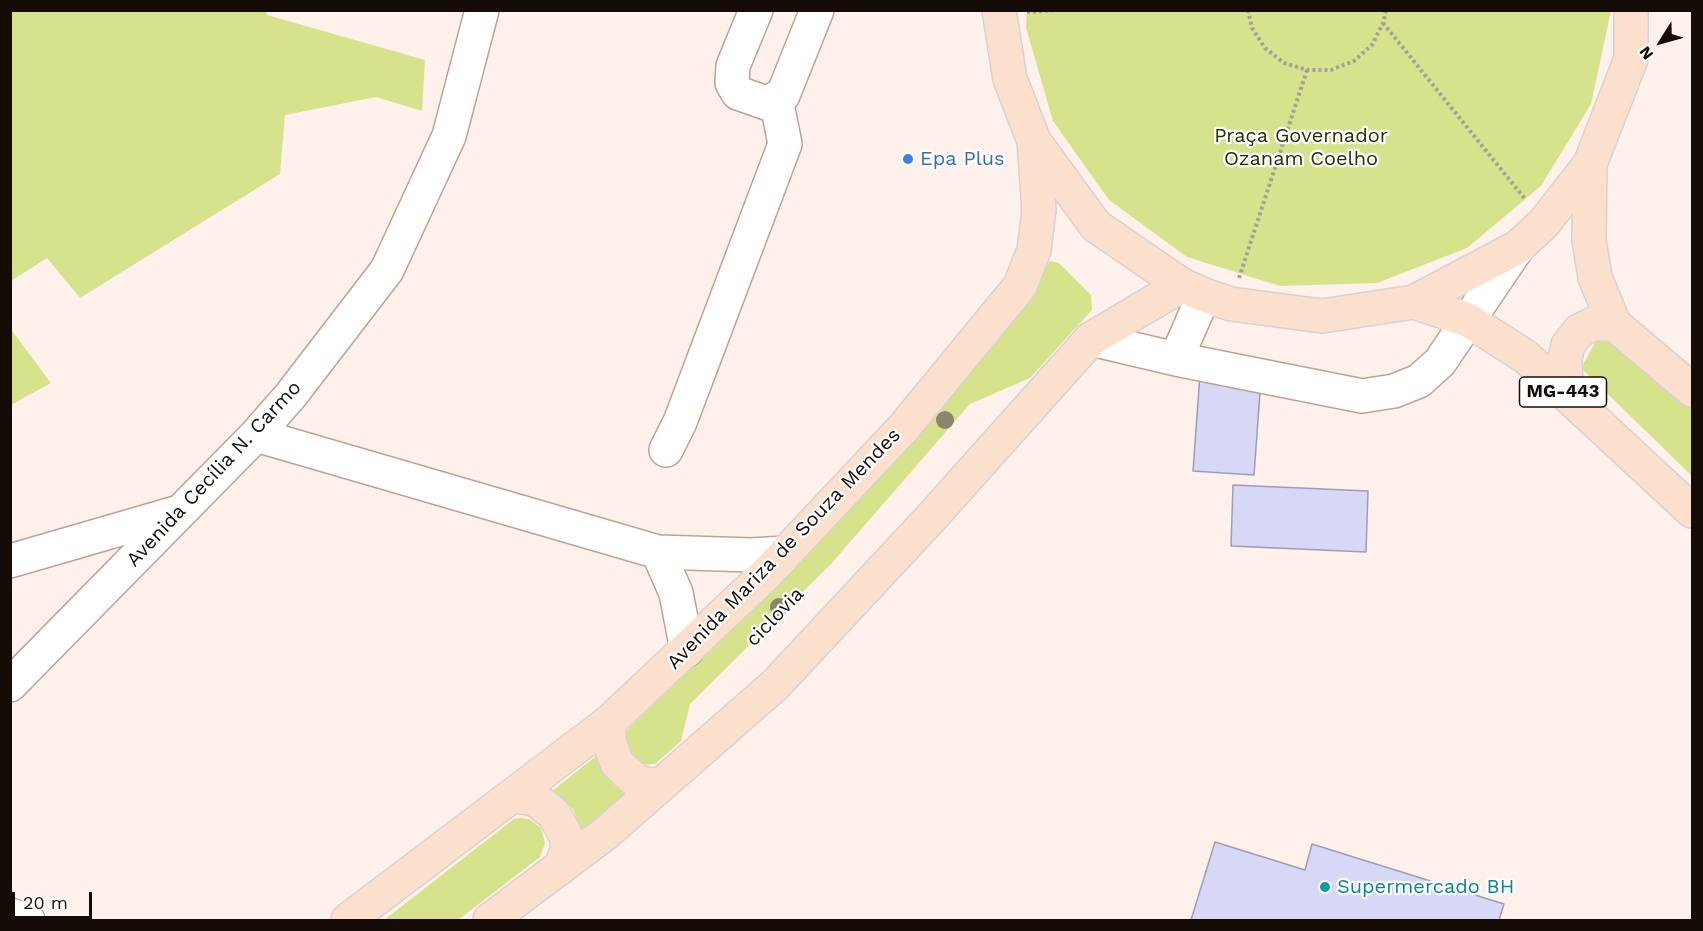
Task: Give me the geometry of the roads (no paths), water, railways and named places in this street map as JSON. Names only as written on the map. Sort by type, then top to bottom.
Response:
[{"type":"main road","points":[[999,10],[1010,79],[1034,141],[1096,226],[1205,295],[1322,316],[1414,302],[1518,247],[1544,223],[1590,164],[1631,58],[1631,10]]},
{"type":"main road","name":"Avenida Mariza de Souza Mendes","points":[[348,921],[608,723],[687,650],[785,553],[905,426],[1020,286],[1034,250],[1039,210],[1034,141]]},
{"type":"main road","points":[[1590,164],[1589,240],[1595,277],[1614,324],[1692,390]]},
{"type":"main road","points":[[490,921],[606,833],[775,685],[929,520],[1091,339],[1205,295]]},
{"type":"main road","name":"MG-443","points":[[1414,302],[1468,320],[1526,357],[1692,511]]},
{"type":"main road","points":[[1566,394],[1565,358],[1568,345],[1579,331],[1593,324],[1614,324]]},
{"type":"main road","points":[[608,723],[609,744],[617,763],[635,780],[646,785],[662,784]]},
{"type":"main road","points":[[512,796],[535,799],[554,814],[566,836],[568,849],[560,868]]},
{"type":"street","name":"Avenida Cecília N. Carmo","points":[[10,685],[256,435],[291,395],[387,270],[449,136],[482,10]]},
{"type":"street","points":[[756,10],[733,66],[732,83],[738,93],[766,103],[776,99],[788,84],[817,10]]},
{"type":"street","points":[[666,450],[680,422],[785,144],[776,99]]},
{"type":"street","points":[[1091,339],[1176,359],[1362,396],[1394,391],[1419,381],[1440,362],[1518,247]]},
{"type":"street","points":[[1176,359],[1205,295]]},
{"type":"street","points":[[256,435],[658,552],[751,555],[785,553]]},
{"type":"street","points":[[10,561],[180,512]]},
{"type":"street","points":[[658,552],[676,593],[687,650]]},
{"type":"street","points":[[10,915],[28,921]]},
{"type":"place","name":"Epa Plus","points":[[908,159]]},
{"type":"place","name":"Supermercado BH","points":[[1325,887]]},
{"type":"park label","name":"Praça Governador Ozanam Coelho","points":[[1301,148]]}]
